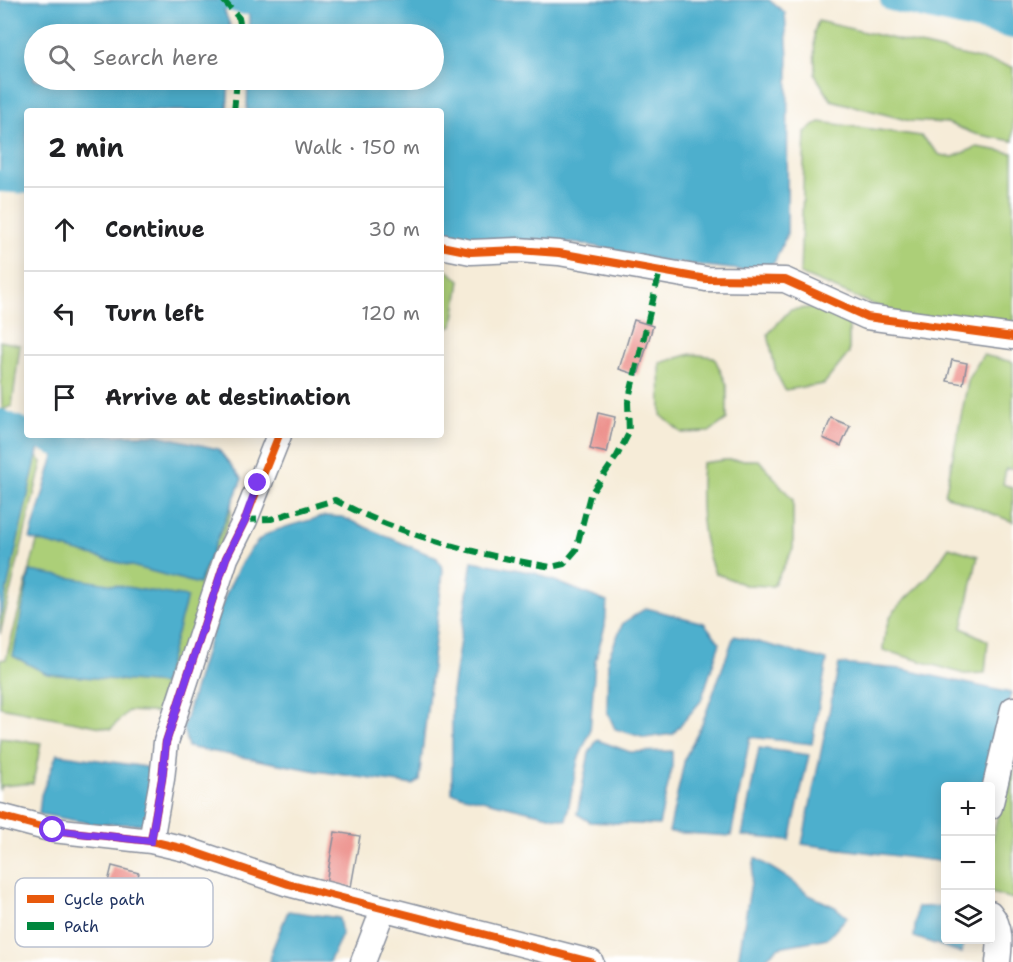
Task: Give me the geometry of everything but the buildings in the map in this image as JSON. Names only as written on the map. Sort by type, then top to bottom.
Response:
[{"type":"street","points":[[444,247],[471,252],[519,250],[559,253],[706,279],[785,280],[867,317],[1013,337]]},
{"type":"street","points":[[151,841],[169,731],[226,558],[245,520],[278,438]]},
{"type":"street","points":[[995,786],[1013,709]]},
{"type":"street","points":[[0,816],[53,830],[151,841],[185,849],[288,884],[591,962]]},
{"type":"street","points":[[363,962],[383,910]]},
{"type":"street","points":[[995,919],[1000,934],[998,962]]},
{"type":"green space","points":[[818,21],[1013,67],[1013,141],[975,134],[947,123],[910,121],[831,100],[815,75],[814,32]]},
{"type":"green space","points":[[820,122],[921,136],[940,155],[953,157],[977,147],[1013,153],[1013,328],[906,318],[800,274],[805,132]]},
{"type":"green space","points":[[444,268],[460,280],[453,325],[444,331]]},
{"type":"green space","points":[[816,307],[849,323],[849,353],[824,384],[785,390],[776,373],[768,334],[790,310]]},
{"type":"green space","points":[[0,341],[20,345],[12,406],[2,410]]},
{"type":"green space","points":[[691,354],[714,357],[727,385],[727,419],[709,432],[682,433],[661,415],[660,363]]},
{"type":"green space","points":[[983,355],[1013,362],[1013,469],[1006,469],[1003,484],[1013,488],[1013,522],[945,495],[969,377]]},
{"type":"green space","points":[[0,434],[33,453],[42,462],[0,634]]},
{"type":"green space","points":[[759,460],[793,500],[793,549],[773,586],[745,585],[715,573],[710,560],[702,520],[702,463]]},
{"type":"green space","points":[[229,475],[231,513],[166,713],[128,711],[111,729],[0,707],[0,660],[6,659],[47,504]]},
{"type":"green space","points":[[949,547],[978,556],[962,628],[988,641],[985,673],[964,674],[883,650],[890,617],[928,577]]},
{"type":"green space","points":[[0,738],[41,743],[33,783],[2,786],[0,789]]},
{"type":"green space","points":[[1013,740],[1013,899],[995,894],[995,828]]},
{"type":"water","points":[[0,0],[220,0],[230,24],[24,24],[24,90],[228,90],[227,108],[24,108],[24,179],[0,176]]},
{"type":"water","points":[[245,0],[769,0],[785,13],[788,57],[787,234],[774,263],[750,271],[669,262],[579,243],[444,237],[444,108],[247,108],[248,90],[444,90],[444,24],[249,24]]},
{"type":"water","points":[[930,0],[1013,0],[1013,18]]},
{"type":"water","points":[[0,427],[24,436],[24,438],[40,442],[0,620]]},
{"type":"water","points":[[59,438],[171,438],[218,449],[242,479],[199,584],[30,539]]},
{"type":"water","points":[[325,516],[342,517],[437,558],[443,570],[419,780],[413,785],[317,771],[188,747],[183,728],[214,624],[237,571],[250,550],[264,536],[285,527]]},
{"type":"water","points":[[472,561],[535,573],[607,602],[605,626],[595,661],[590,732],[578,760],[566,820],[452,793],[452,692]]},
{"type":"water","points":[[30,571],[187,597],[163,684],[47,674],[13,656]]},
{"type":"water","points":[[646,608],[704,623],[720,643],[701,701],[673,734],[645,738],[615,729],[607,711],[608,658],[623,623]]},
{"type":"water","points":[[734,636],[827,660],[812,744],[750,737],[731,836],[669,832],[685,758],[702,724]]},
{"type":"water","points":[[839,664],[901,669],[1011,693],[991,782],[941,782],[941,861],[802,844]]},
{"type":"water","points":[[597,740],[630,752],[672,751],[672,767],[659,825],[590,822],[577,814],[589,753]]},
{"type":"water","points":[[759,748],[809,755],[790,840],[742,836]]},
{"type":"water","points":[[57,754],[146,767],[155,778],[146,824],[94,824],[39,814],[41,795]]},
{"type":"water","points":[[755,858],[788,878],[809,895],[835,907],[847,917],[828,938],[779,947],[762,962],[738,962]]},
{"type":"water","points":[[941,906],[941,944],[963,944],[962,953],[914,937],[917,907]]},
{"type":"water","points":[[288,911],[339,918],[342,935],[329,962],[270,962],[272,950]]},
{"type":"waterway","points":[[229,0],[245,4]]},
{"type":"waterway","points":[[891,0],[1013,28]]},
{"type":"waterway","points":[[0,181],[24,183]]},
{"type":"waterway","points":[[0,420],[24,430]]},
{"type":"waterway","points":[[41,438],[53,444]]},
{"type":"marked path","points":[[223,0],[239,18],[240,24]]},
{"type":"marked path","points":[[234,108],[236,90]]},
{"type":"marked path","points":[[245,520],[271,519],[335,500],[386,524],[467,550],[551,567],[564,564],[576,550],[590,495],[617,456],[629,433],[628,402],[660,271]]},
{"type":"cycle path","points":[[444,247],[471,252],[518,250],[559,253],[706,279],[785,280],[867,317],[1013,337]]},
{"type":"cycle path","points":[[151,841],[166,742],[226,558],[245,520],[278,438]]},
{"type":"cycle path","points":[[0,816],[53,830],[151,841],[185,849],[288,884],[591,962]]},
{"type":"route","points":[[53,830],[151,841],[166,742],[226,558],[245,520],[258,483]]}]
